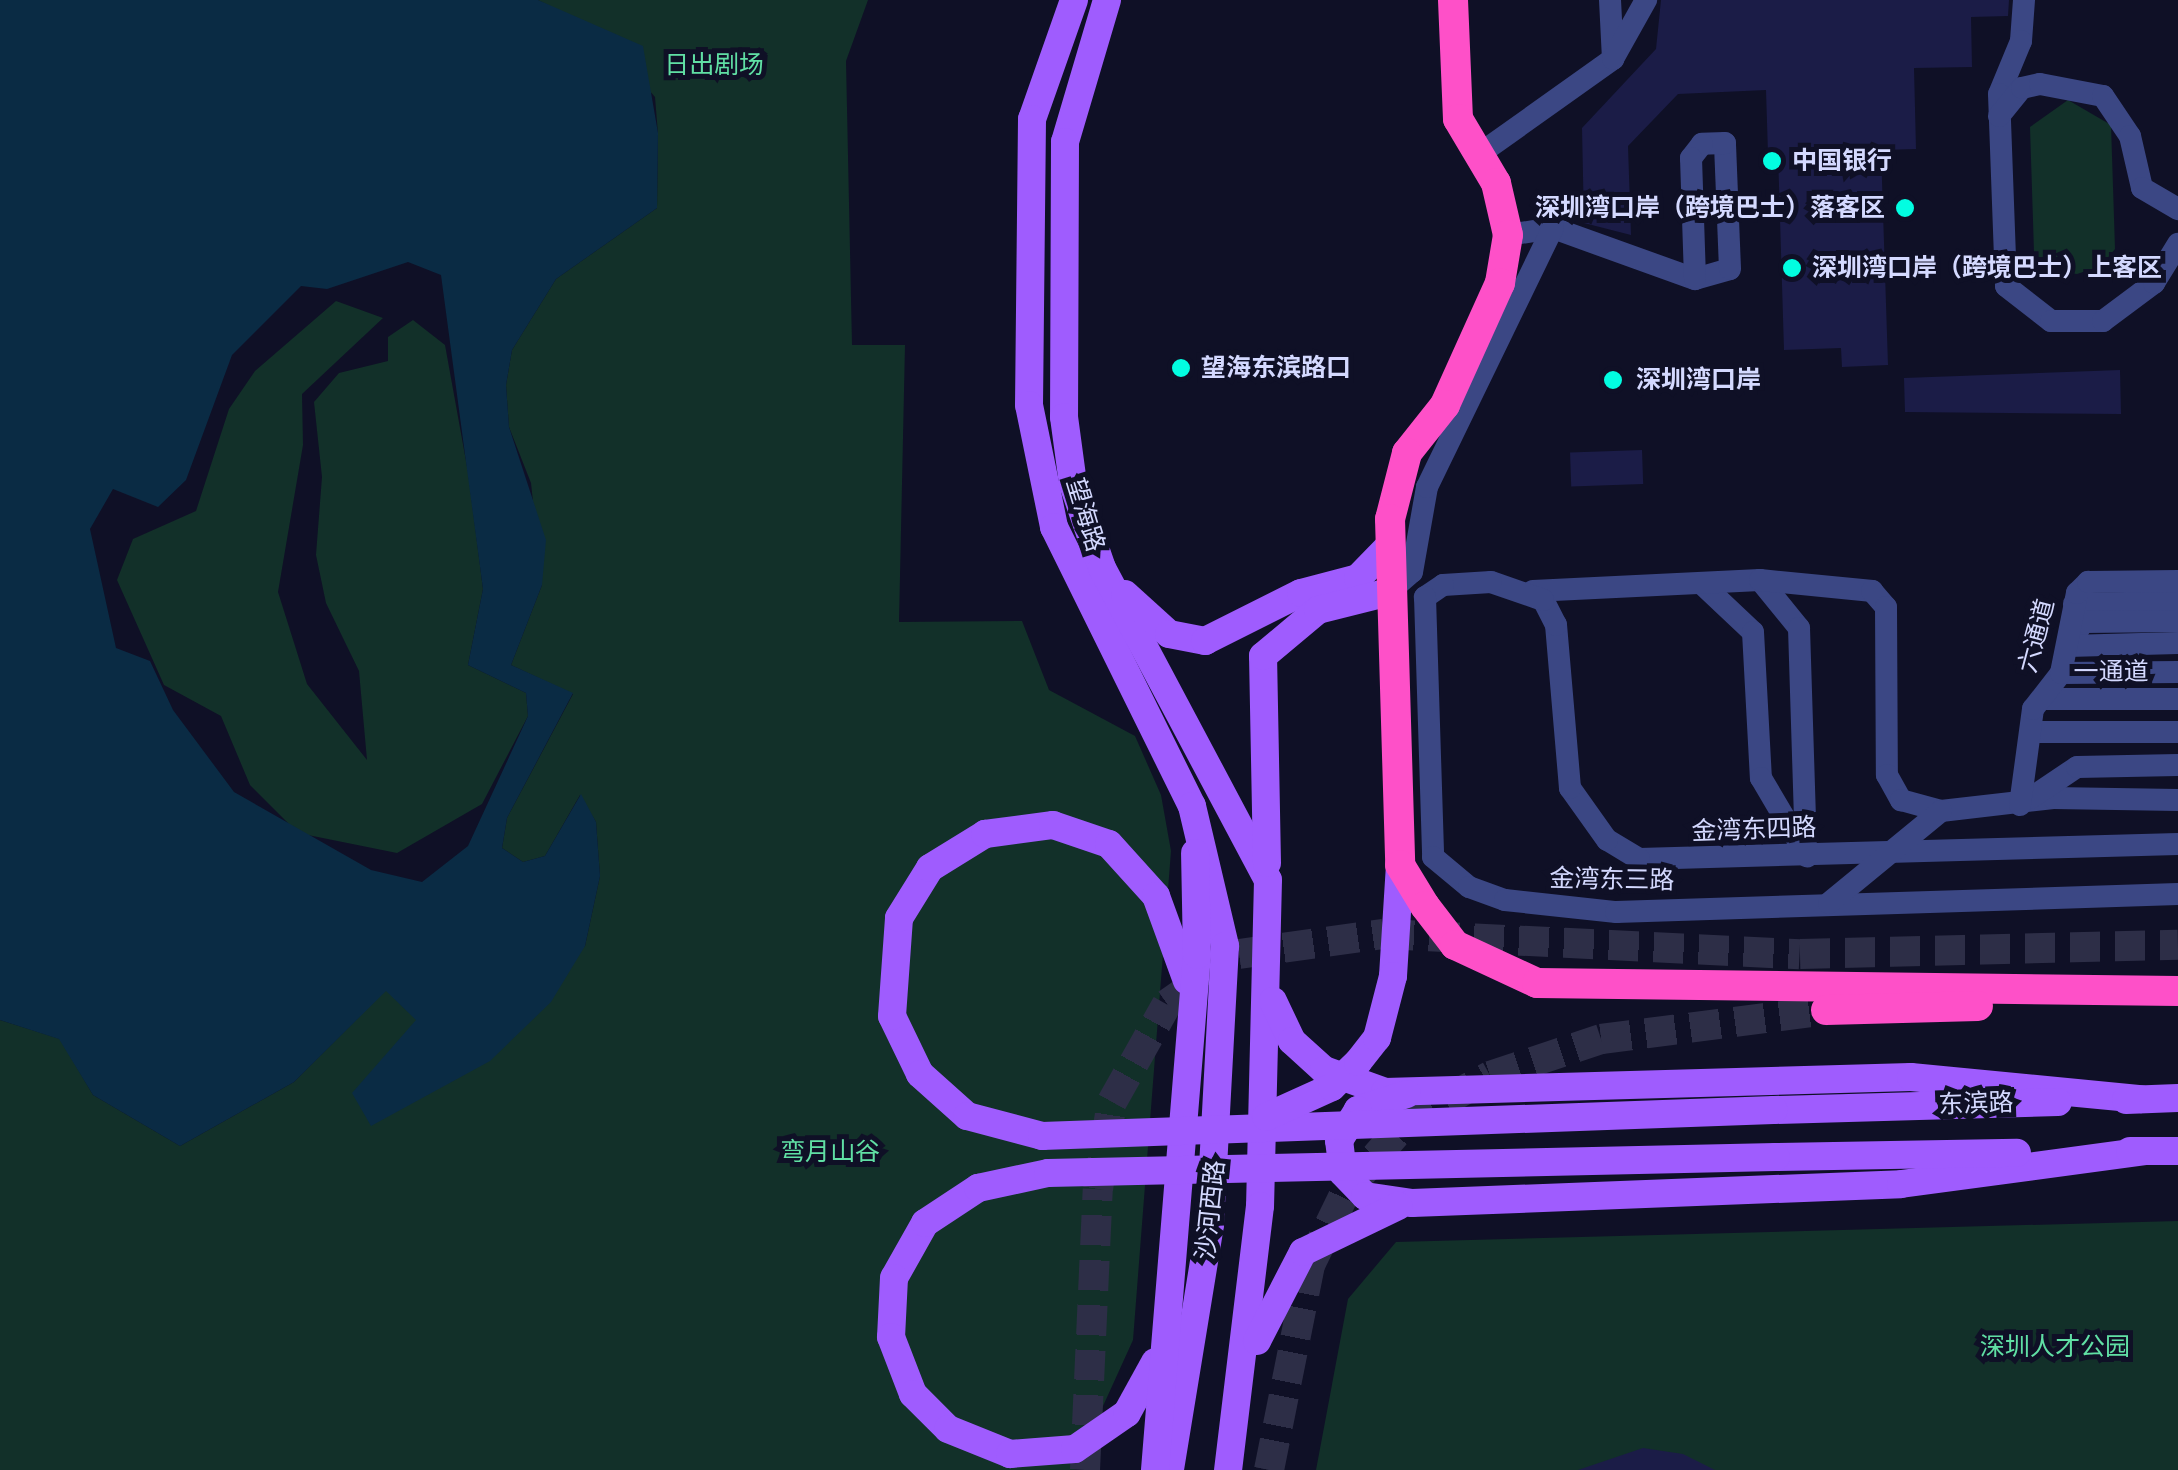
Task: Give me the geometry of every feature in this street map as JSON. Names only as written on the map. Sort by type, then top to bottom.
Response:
[{"type":"highway","points":[[1453,0],[1458,119],[1496,184],[1508,234],[1500,284],[1446,405],[1407,453],[1388,547],[1400,865],[1455,944],[1537,984],[2178,991]]},
{"type":"highway","points":[[1826,1010],[2178,999]]},
{"type":"main road","name":"望海路","points":[[1074,0],[1032,119],[1029,404],[1054,528],[1192,806],[1225,946]]},
{"type":"main road","name":"望海路","points":[[1107,0],[1065,142],[1060,218],[1064,416],[1080,512],[1102,568],[1268,880],[1270,995]]},
{"type":"main road","points":[[1102,568],[1169,634],[1205,641],[1301,593],[1358,578],[1388,547]]},
{"type":"main road","points":[[1268,880],[1262,656],[1296,621],[1340,604],[1389,592]]},
{"type":"main road","points":[[1340,604],[1391,630]]},
{"type":"main road","points":[[1155,1470],[1163,1331],[1192,1022],[1192,806]]},
{"type":"main road","name":"东滨路","points":[[1192,1022],[1180,949],[1144,876],[1082,832],[1022,825],[955,848],[930,868],[899,918],[892,1016],[920,1074],[967,1116],[1002,1130],[2178,1098]]},
{"type":"main road","points":[[1218,1127],[1332,1088],[1376,1038],[1392,976],[1400,865]]},
{"type":"main road","name":"沙河西路","points":[[1170,1470],[1210,1224],[1225,946]]},
{"type":"main road","points":[[1270,995],[1292,1041],[1324,1070],[1407,1094]]},
{"type":"main road","name":"沙河西路","points":[[1228,1470],[1245,1375],[1270,995]]},
{"type":"main road","points":[[1412,1203],[1365,1196],[1338,1156],[1358,1110],[1407,1094],[1911,1077],[2142,1100]]},
{"type":"main road","name":"东滨路","points":[[1163,1331],[1143,1392],[1102,1435],[1045,1456],[978,1445],[913,1394],[890,1337],[894,1278],[925,1223],[978,1188],[1048,1173],[2178,1150]]},
{"type":"main road","points":[[1245,1375],[1303,1252],[1368,1213],[1412,1203],[1901,1184],[2145,1151]]},
{"type":"street","points":[[1610,0],[1612,58]]},
{"type":"street","points":[[1478,155],[1612,58],[1646,0]]},
{"type":"street","points":[[2024,0],[2000,116],[2003,271],[2030,312],[2077,326],[2103,321],[2154,283],[2178,244]]},
{"type":"street","points":[[2000,116],[2022,88],[2040,84],[2103,96],[2125,124],[2142,188],[2178,210]]},
{"type":"street","points":[[1508,234],[1553,228],[1695,279],[1730,269],[1725,143],[1702,144],[1691,158],[1695,279]]},
{"type":"street","points":[[1389,592],[1403,586],[1421,549],[1427,487],[1553,228]]},
{"type":"street","points":[[1421,549],[1443,584],[1533,592],[1760,580],[1872,591],[1886,607],[1887,775],[1901,800],[1941,811],[2178,800]]},
{"type":"street","points":[[1760,580],[1799,628],[1806,856]]},
{"type":"street","name":"六通道","points":[[2020,805],[2032,732],[2043,699],[2061,673],[2074,604],[2088,582],[2178,581]]},
{"type":"street","points":[[1701,583],[1753,632],[1761,778],[1806,856]]},
{"type":"street","name":"金湾东三路","points":[[1443,584],[1426,598],[1433,857],[1450,874],[1505,900],[1548,907],[2178,894]]},
{"type":"street","name":"金湾东四路","points":[[1533,592],[1556,626],[1570,788],[1607,840],[1639,859],[2178,844]]},
{"type":"street","points":[[2074,604],[2178,602]]},
{"type":"street","points":[[2068,646],[2083,622],[2178,621]]},
{"type":"street","points":[[2068,646],[2178,644]]},
{"type":"street","points":[[2061,673],[2178,672]]},
{"type":"street","name":"一通道","points":[[2043,699],[2178,699]]},
{"type":"street","points":[[2032,732],[2178,732]]},
{"type":"street","points":[[2020,805],[2077,766],[2178,765]]},
{"type":"street","points":[[1829,903],[1941,811]]},
{"type":"green space","name":"弯月山谷","points":[[538,0],[868,0],[846,61],[852,345],[905,345],[899,622],[1022,621],[1049,690],[1135,736],[1161,795],[1171,851],[1133,1340],[1074,1470],[0,1470],[0,1020],[60,1039],[93,1095],[180,1146],[294,1082],[386,990],[417,1020],[353,1093],[585,946],[600,876],[596,822],[580,795],[545,856],[523,862],[502,848],[507,818],[573,694],[511,665],[542,585],[531,483],[509,427],[506,385],[512,350],[556,279],[657,208],[658,134],[655,97],[598,31]]},
{"type":"green space","points":[[2068,100],[2111,125],[2115,249],[2101,266],[2077,274],[2050,270],[2034,252],[2030,127]]},
{"type":"green space","points":[[336,301],[383,318],[302,394],[303,445],[278,592],[307,684],[367,760],[359,671],[326,603],[316,555],[322,477],[314,402],[339,373],[388,361],[388,337],[413,320],[445,345],[468,472],[483,589],[468,665],[526,693],[528,716],[482,804],[397,853],[298,833],[250,785],[221,716],[164,685],[117,580],[133,539],[196,511],[229,409],[255,371]]},
{"type":"green space","name":"深圳人才公园","points":[[2178,1221],[2178,1470],[1316,1470],[1348,1299],[1396,1242]]},
{"type":"water","points":[[0,0],[538,0],[643,46],[658,133],[657,208],[556,279],[512,350],[506,385],[509,427],[546,540],[542,585],[511,665],[573,693],[507,818],[502,848],[523,862],[545,856],[581,794],[596,822],[600,876],[585,946],[551,1002],[490,1061],[371,1126],[352,1093],[416,1020],[386,991],[294,1082],[180,1146],[93,1095],[59,1039],[0,1020]],"holes":[[[408,262],[441,275],[483,589],[468,665],[526,693],[528,716],[468,846],[422,882],[371,870],[234,792],[173,710],[150,661],[116,648],[90,529],[113,489],[158,507],[186,480],[232,355],[301,286],[327,289]]]},
{"type":"building","points":[[1661,0],[2009,0],[2008,16],[1971,17],[1972,67],[1914,68],[1916,149],[1881,150],[1888,365],[1842,367],[1841,348],[1784,350],[1778,153],[1768,154],[1766,90],[1678,94],[1628,146],[1631,235],[1584,223],[1582,128],[1656,49]]},
{"type":"building","points":[[2120,370],[2121,414],[1905,412],[1904,378]]},
{"type":"building","points":[[1642,450],[1643,484],[1571,486],[1570,453]]},
{"type":"building","points":[[1643,1448],[1683,1454],[1715,1470],[1578,1470]]},
{"type":"tunnel","points":[[1085,1470],[1098,1189],[1112,1102],[1167,1004],[1239,954],[1384,934],[1800,954],[2178,945]]},
{"type":"tunnel","points":[[1269,1470],[1310,1265],[1346,1191],[1406,1122],[1490,1076],[1601,1039],[1826,1010]]},
{"type":"place","name":"中国银行","points":[[1772,161]]},
{"type":"place","name":"深圳湾口岸（跨境巴士）落客区","points":[[1905,208]]},
{"type":"place","name":"深圳湾口岸（跨境巴士）上客区","points":[[1792,268]]},
{"type":"place","name":"望海东滨路口","points":[[1181,368]]},
{"type":"place","name":"深圳湾口岸","points":[[1613,380]]},
{"type":"park label","name":"日出剧场","points":[[714,65]]}]
